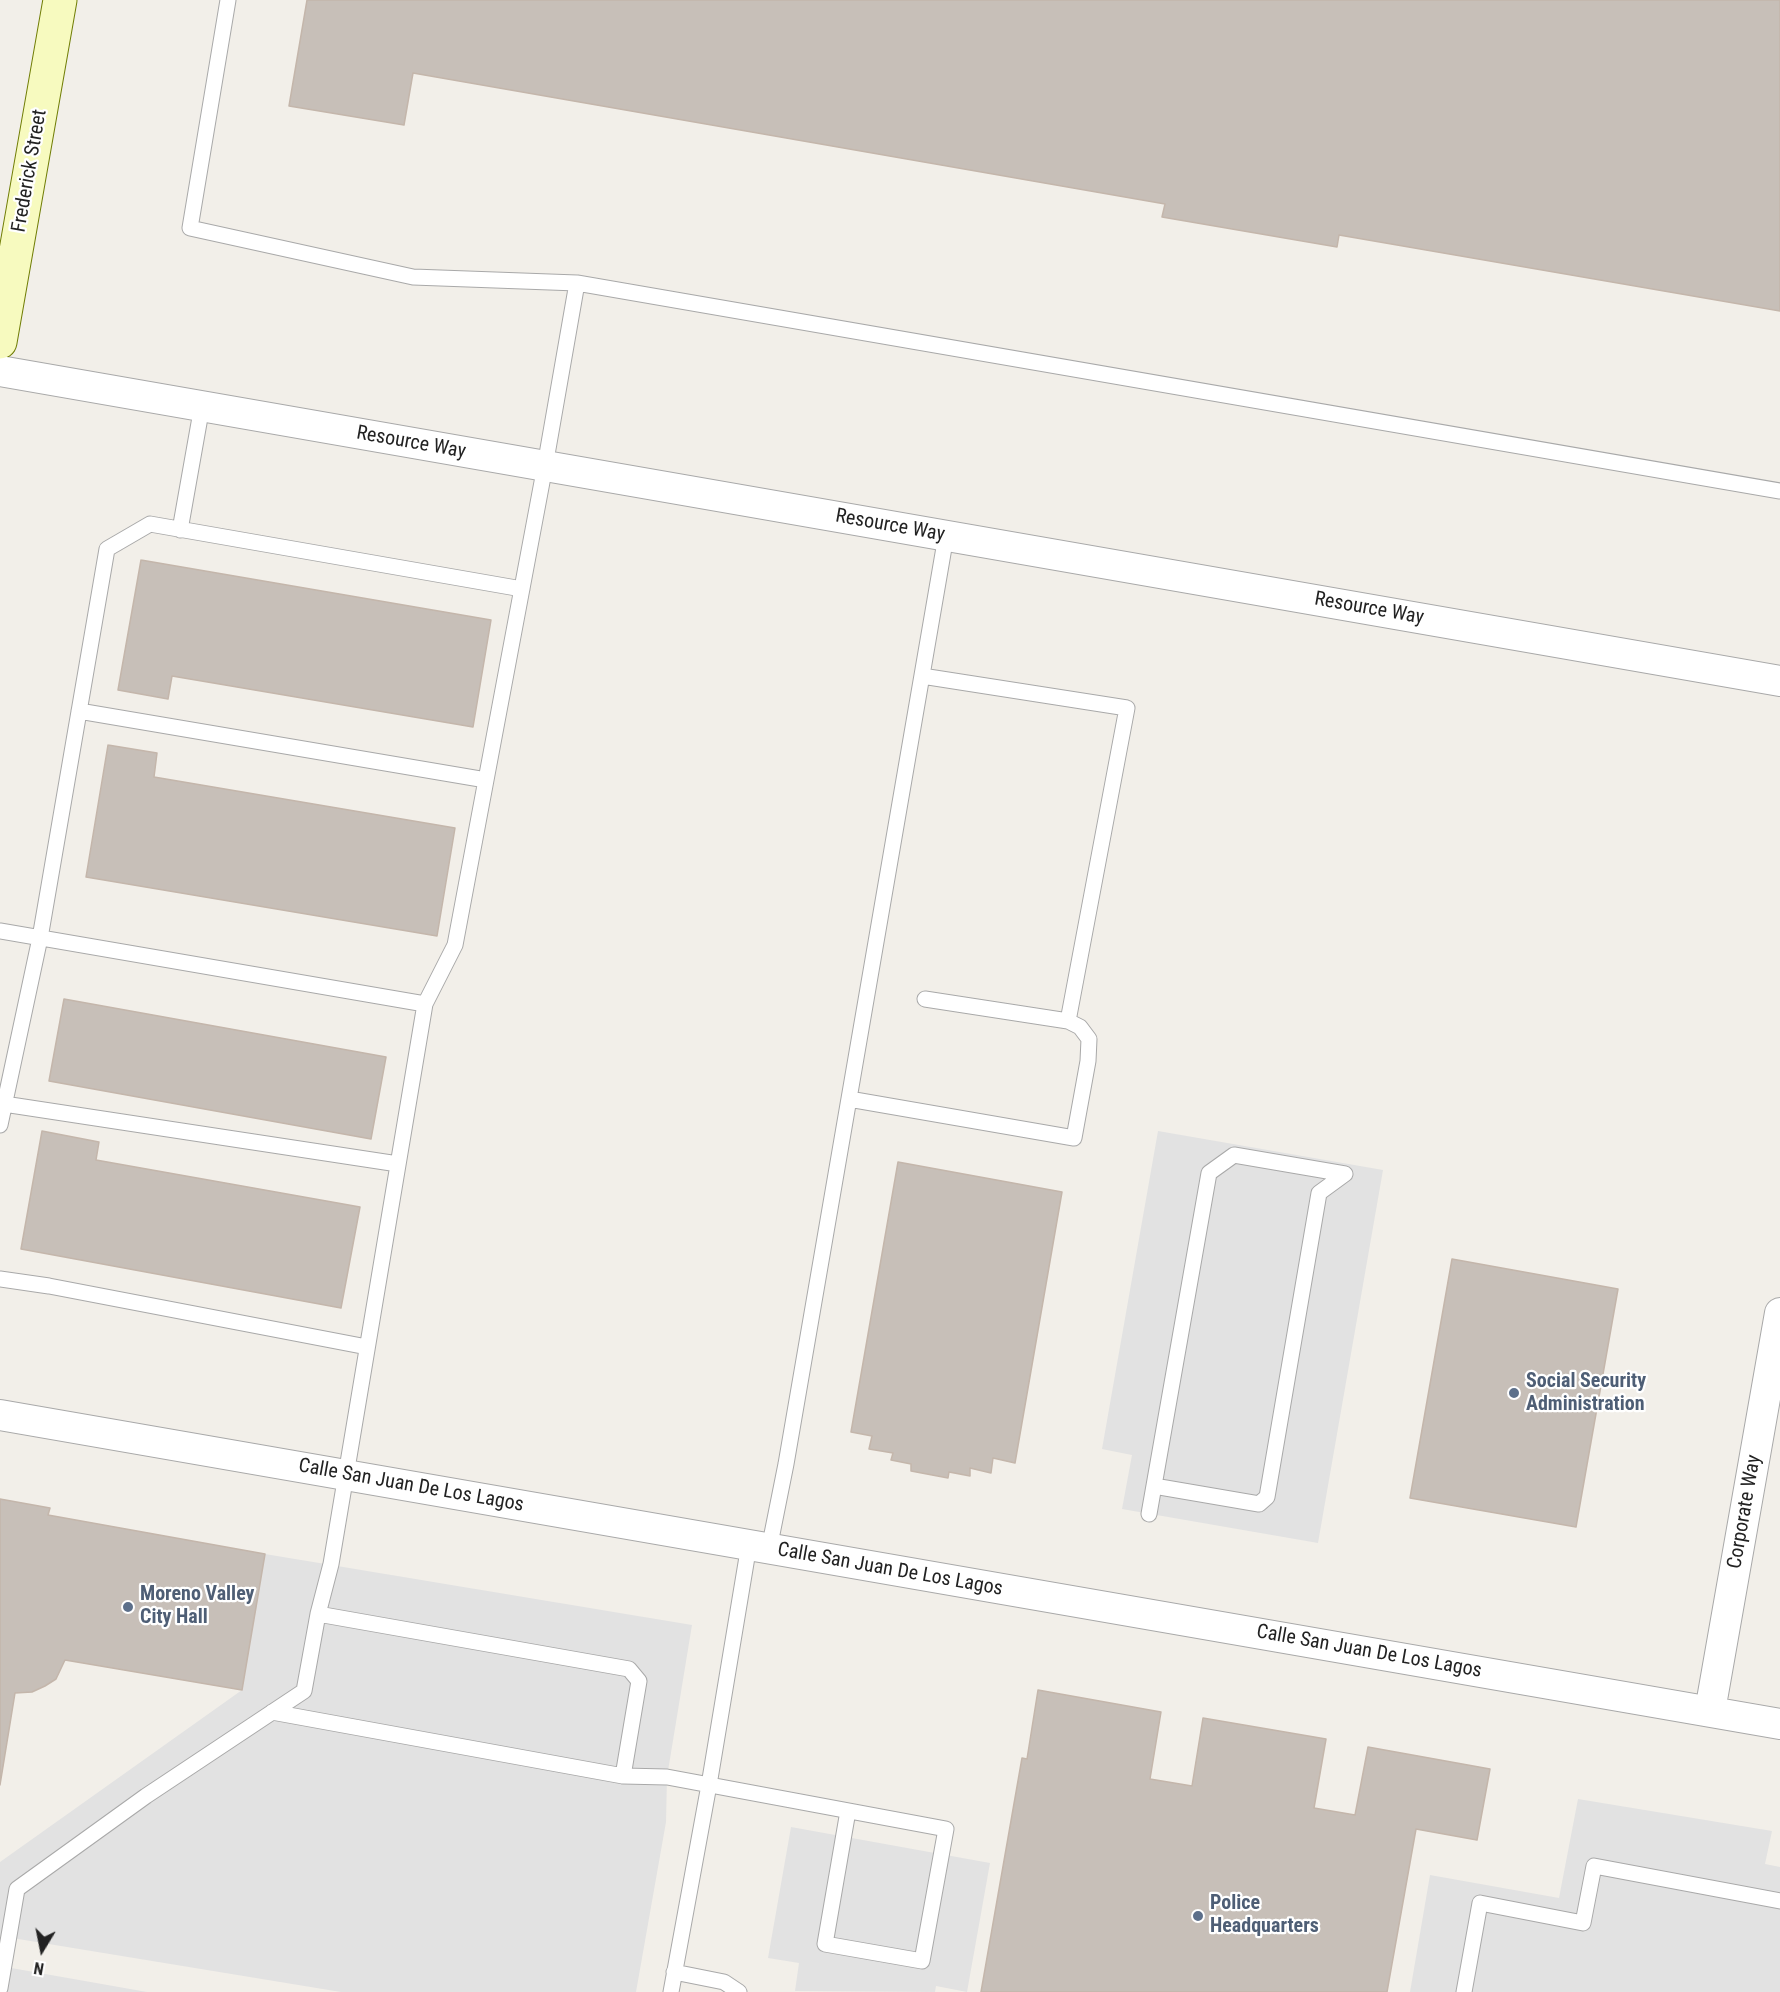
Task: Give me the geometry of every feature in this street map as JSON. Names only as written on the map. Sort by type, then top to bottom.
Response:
[{"type":"main road","name":"Frederick Street","points":[[0,342],[60,0]]},
{"type":"street","name":"Resource Way","points":[[0,371],[1780,681]]},
{"type":"street","name":"Corporate Way","points":[[1710,1711],[1780,1313]]},
{"type":"street","name":"Calle San Juan De Los Lagos","points":[[0,1415],[1780,1724]]},
{"type":"lane","points":[[228,0],[190,228],[413,277],[577,283],[1780,491]]},
{"type":"lane","points":[[0,1988],[17,1889],[146,1796],[304,1690],[318,1614],[331,1564],[425,1005],[455,945],[577,283]]},
{"type":"lane","points":[[180,530],[202,406]]},
{"type":"lane","points":[[0,1125],[40,938],[106,549],[150,524],[522,589]]},
{"type":"lane","points":[[671,1992],[709,1785],[759,1547],[786,1464],[946,536]]},
{"type":"lane","points":[[922,676],[1127,708],[1068,1021]]},
{"type":"lane","points":[[79,711],[486,780]]},
{"type":"lane","points":[[0,931],[425,1005]]},
{"type":"lane","points":[[849,1099],[1074,1138],[1088,1061],[1089,1039],[1080,1027],[1068,1021],[925,999]]},
{"type":"lane","points":[[4,1104],[398,1164]]},
{"type":"lane","points":[[1149,1514],[1209,1173],[1234,1155],[1345,1174],[1319,1193],[1267,1497],[1259,1504],[1154,1486]]},
{"type":"lane","points":[[0,1279],[49,1286],[367,1347]]},
{"type":"lane","points":[[318,1614],[629,1669],[639,1682],[623,1776]]},
{"type":"lane","points":[[272,1712],[623,1776],[667,1777],[946,1829],[922,1961],[825,1944],[848,1811]]},
{"type":"lane","points":[[1464,1992],[1480,1904],[1583,1923],[1594,1866],[1780,1901]]},
{"type":"lane","points":[[674,1972],[724,1982],[739,1992]]},
{"type":"shaded area","points":[[1158,1131],[1383,1170],[1318,1543],[1122,1509],[1132,1455],[1102,1449]]},
{"type":"shaded area","points":[[265,1554],[692,1625],[667,1777],[666,1822],[636,1992],[341,1992],[0,1936],[0,1862],[242,1690]]},
{"type":"shaded area","points":[[1578,1799],[1772,1831],[1765,1864],[1780,1867],[1780,1992],[1410,1992],[1430,1875],[1559,1898]]},
{"type":"shaded area","points":[[791,1827],[990,1863],[967,1992],[936,1986],[935,1992],[795,1991],[799,1963],[768,1958]]},
{"type":"shaded area","points":[[0,1966],[147,1992],[0,1992]]},
{"type":"building","points":[[307,0],[1780,0],[1780,311],[1339,235],[1337,247],[1162,217],[1165,204],[413,73],[404,125],[289,106]]},
{"type":"building","points":[[141,560],[491,620],[473,727],[172,676],[168,699],[118,690]]},
{"type":"building","points":[[108,745],[157,753],[154,777],[455,828],[437,936],[86,877]]},
{"type":"building","points":[[64,999],[386,1057],[371,1139],[49,1081]]},
{"type":"building","points":[[42,1131],[99,1142],[96,1160],[360,1207],[341,1308],[21,1249]]},
{"type":"building","points":[[898,1162],[1062,1192],[1015,1463],[993,1458],[991,1473],[970,1468],[970,1476],[949,1472],[948,1478],[911,1471],[911,1464],[891,1460],[893,1453],[869,1449],[872,1436],[851,1432]]},
{"type":"building","name":"Social Security Administration","points":[[1452,1259],[1618,1289],[1576,1527],[1410,1498]]},
{"type":"building","name":"Moreno Valley City Hall","points":[[0,1499],[50,1508],[48,1515],[265,1554],[242,1690],[65,1660],[56,1679],[32,1692],[15,1693],[0,1785]]},
{"type":"building","name":"Police Headquarters","points":[[1038,1690],[1161,1712],[1150,1779],[1192,1786],[1203,1718],[1326,1739],[1314,1808],[1355,1815],[1368,1747],[1490,1769],[1477,1840],[1416,1829],[1387,1992],[981,1992],[1022,1758],[1027,1759]]},
{"type":"place","name":"Social Security Administration","points":[[1514,1393]]},
{"type":"place","name":"Moreno Valley City Hall","points":[[128,1607]]},
{"type":"place","name":"Police Headquarters","points":[[1198,1916]]}]
